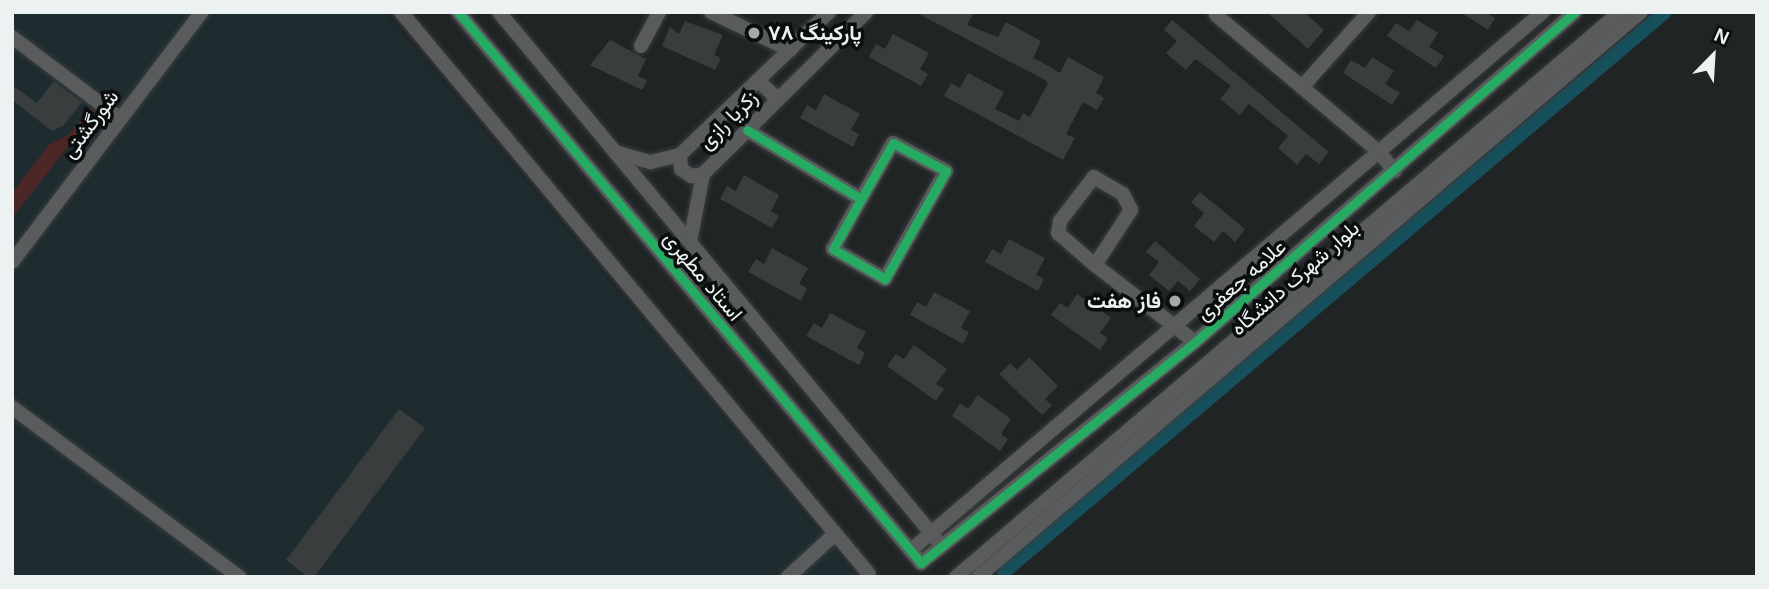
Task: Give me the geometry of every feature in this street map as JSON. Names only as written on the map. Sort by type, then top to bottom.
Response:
[{"type":"street","name":"شورگشتی","points":[[12,262],[202,12]]},
{"type":"street","points":[[401,12],[869,574]]},
{"type":"street","name":"استاد مطهری","points":[[458,12],[921,563]]},
{"type":"street","name":"استاد مطهری","points":[[499,12],[942,546]]},
{"type":"street","points":[[641,46],[659,12]]},
{"type":"street","points":[[711,12],[790,50]]},
{"type":"street","name":"زکریا رازی","points":[[829,12],[680,155],[681,169],[691,176],[704,174],[866,12]]},
{"type":"street","name":"علامه جعفری","points":[[911,550],[1543,12]]},
{"type":"street","name":"علامه جعفری","points":[[921,563],[1195,342],[1575,12]]},
{"type":"street","name":"بلوار شهرک دانشگاه","points":[[956,577],[1620,12]]},
{"type":"street","name":"بلوار شهرک دانشگاه","points":[[978,577],[1641,12]]},
{"type":"street","points":[[1216,15],[1378,151],[1395,171]]},
{"type":"street","points":[[1302,87],[1362,15]]},
{"type":"street","points":[[12,37],[121,119]]},
{"type":"street","points":[[758,80],[778,100]]},
{"type":"street","points":[[747,130],[860,199]]},
{"type":"street","points":[[893,143],[946,172],[885,279],[833,249],[860,199],[893,143]]},
{"type":"street","points":[[615,152],[651,162],[680,155]]},
{"type":"street","points":[[690,242],[704,174]]},
{"type":"street","points":[[1096,265],[1131,210],[1124,194],[1094,177],[1057,228],[1096,265],[1195,342]]},
{"type":"street","points":[[12,407],[239,577]]},
{"type":"street","points":[[788,577],[835,534]]},
{"type":"shaded area","points":[[12,12],[385,12],[857,577],[12,577]]},
{"type":"shaded area","points":[[91,108],[96,111],[12,218],[12,193],[49,145],[68,135]]},
{"type":"building","points":[[915,12],[974,12],[967,25],[998,37],[1006,22],[1041,41],[1033,58],[1060,73],[1068,57],[1104,77],[1096,93],[1104,98],[1097,110],[1083,102],[1066,134],[1075,138],[1063,160],[944,96],[951,83],[960,88],[968,73],[1004,92],[995,109],[1019,121],[1023,113],[1030,117],[1048,83],[1045,80]]},
{"type":"building","points":[[1267,12],[1304,12],[1324,30],[1308,49]]},
{"type":"building","points":[[1460,12],[1485,12],[1495,18],[1488,30]]},
{"type":"building","points":[[1172,20],[1329,152],[1319,164],[1306,154],[1297,165],[1278,148],[1288,136],[1249,104],[1240,115],[1220,99],[1231,86],[1195,59],[1186,70],[1166,53],[1177,41],[1164,30]]},
{"type":"building","points":[[1417,20],[1438,33],[1429,47],[1444,56],[1436,68],[1387,36],[1396,23],[1409,31]]},
{"type":"building","points":[[685,21],[723,35],[714,55],[721,58],[715,70],[662,46],[670,27],[679,34]]},
{"type":"building","points":[[893,34],[929,53],[920,69],[928,74],[921,86],[869,57],[876,44],[885,49]]},
{"type":"building","points":[[610,40],[646,59],[638,76],[647,80],[642,90],[590,65]]},
{"type":"building","points":[[1372,57],[1394,71],[1385,84],[1400,93],[1392,105],[1343,73],[1351,60],[1365,68]]},
{"type":"building","points":[[54,81],[82,102],[63,126],[52,131],[12,100],[12,85],[37,103]]},
{"type":"building","points":[[824,94],[860,114],[851,130],[859,134],[853,147],[800,118],[807,105],[816,110]]},
{"type":"building","points":[[744,175],[779,195],[771,211],[779,216],[772,228],[720,199],[727,186],[736,191]]},
{"type":"building","points":[[1200,192],[1245,229],[1235,242],[1223,231],[1214,242],[1194,226],[1204,213],[1191,202]]},
{"type":"building","points":[[1009,239],[1045,258],[1036,275],[1044,279],[1038,291],[985,262],[992,249],[1001,254]]},
{"type":"building","points":[[1155,241],[1200,279],[1190,291],[1178,281],[1169,291],[1149,275],[1159,262],[1146,252]]},
{"type":"building","points":[[772,248],[808,268],[799,284],[807,288],[801,301],[748,272],[756,259],[764,264]]},
{"type":"building","points":[[934,292],[970,311],[961,328],[969,332],[963,344],[910,315],[917,302],[926,307]]},
{"type":"building","points":[[1077,294],[1111,318],[1100,333],[1108,338],[1100,350],[1051,315],[1060,303],[1068,308]]},
{"type":"building","points":[[830,313],[866,332],[857,348],[865,353],[859,365],[806,336],[814,323],[822,328]]},
{"type":"building","points":[[914,345],[947,369],[936,384],[944,389],[936,401],[887,366],[896,354],[904,359]]},
{"type":"building","points":[[1029,357],[1058,386],[1045,399],[1052,405],[1042,415],[999,374],[1010,363],[1017,370]]},
{"type":"building","points":[[978,395],[1011,419],[1001,434],[1008,439],[1000,451],[952,416],[960,403],[968,409]]},
{"type":"building","points":[[399,409],[425,428],[314,577],[308,577],[286,560]]},
{"type":"waterway","points":[[1004,572],[1665,12]]},
{"type":"cycle path","points":[[458,12],[921,563],[1195,342],[1575,12]]},
{"type":"cycle path","points":[[747,130],[861,199],[893,143],[946,171],[885,279],[833,249],[861,199]]},
{"type":"place","name":"پارکینگ ۷۸","points":[[754,33]]},
{"type":"place","name":"فاز هفت","points":[[1175,301]]}]
